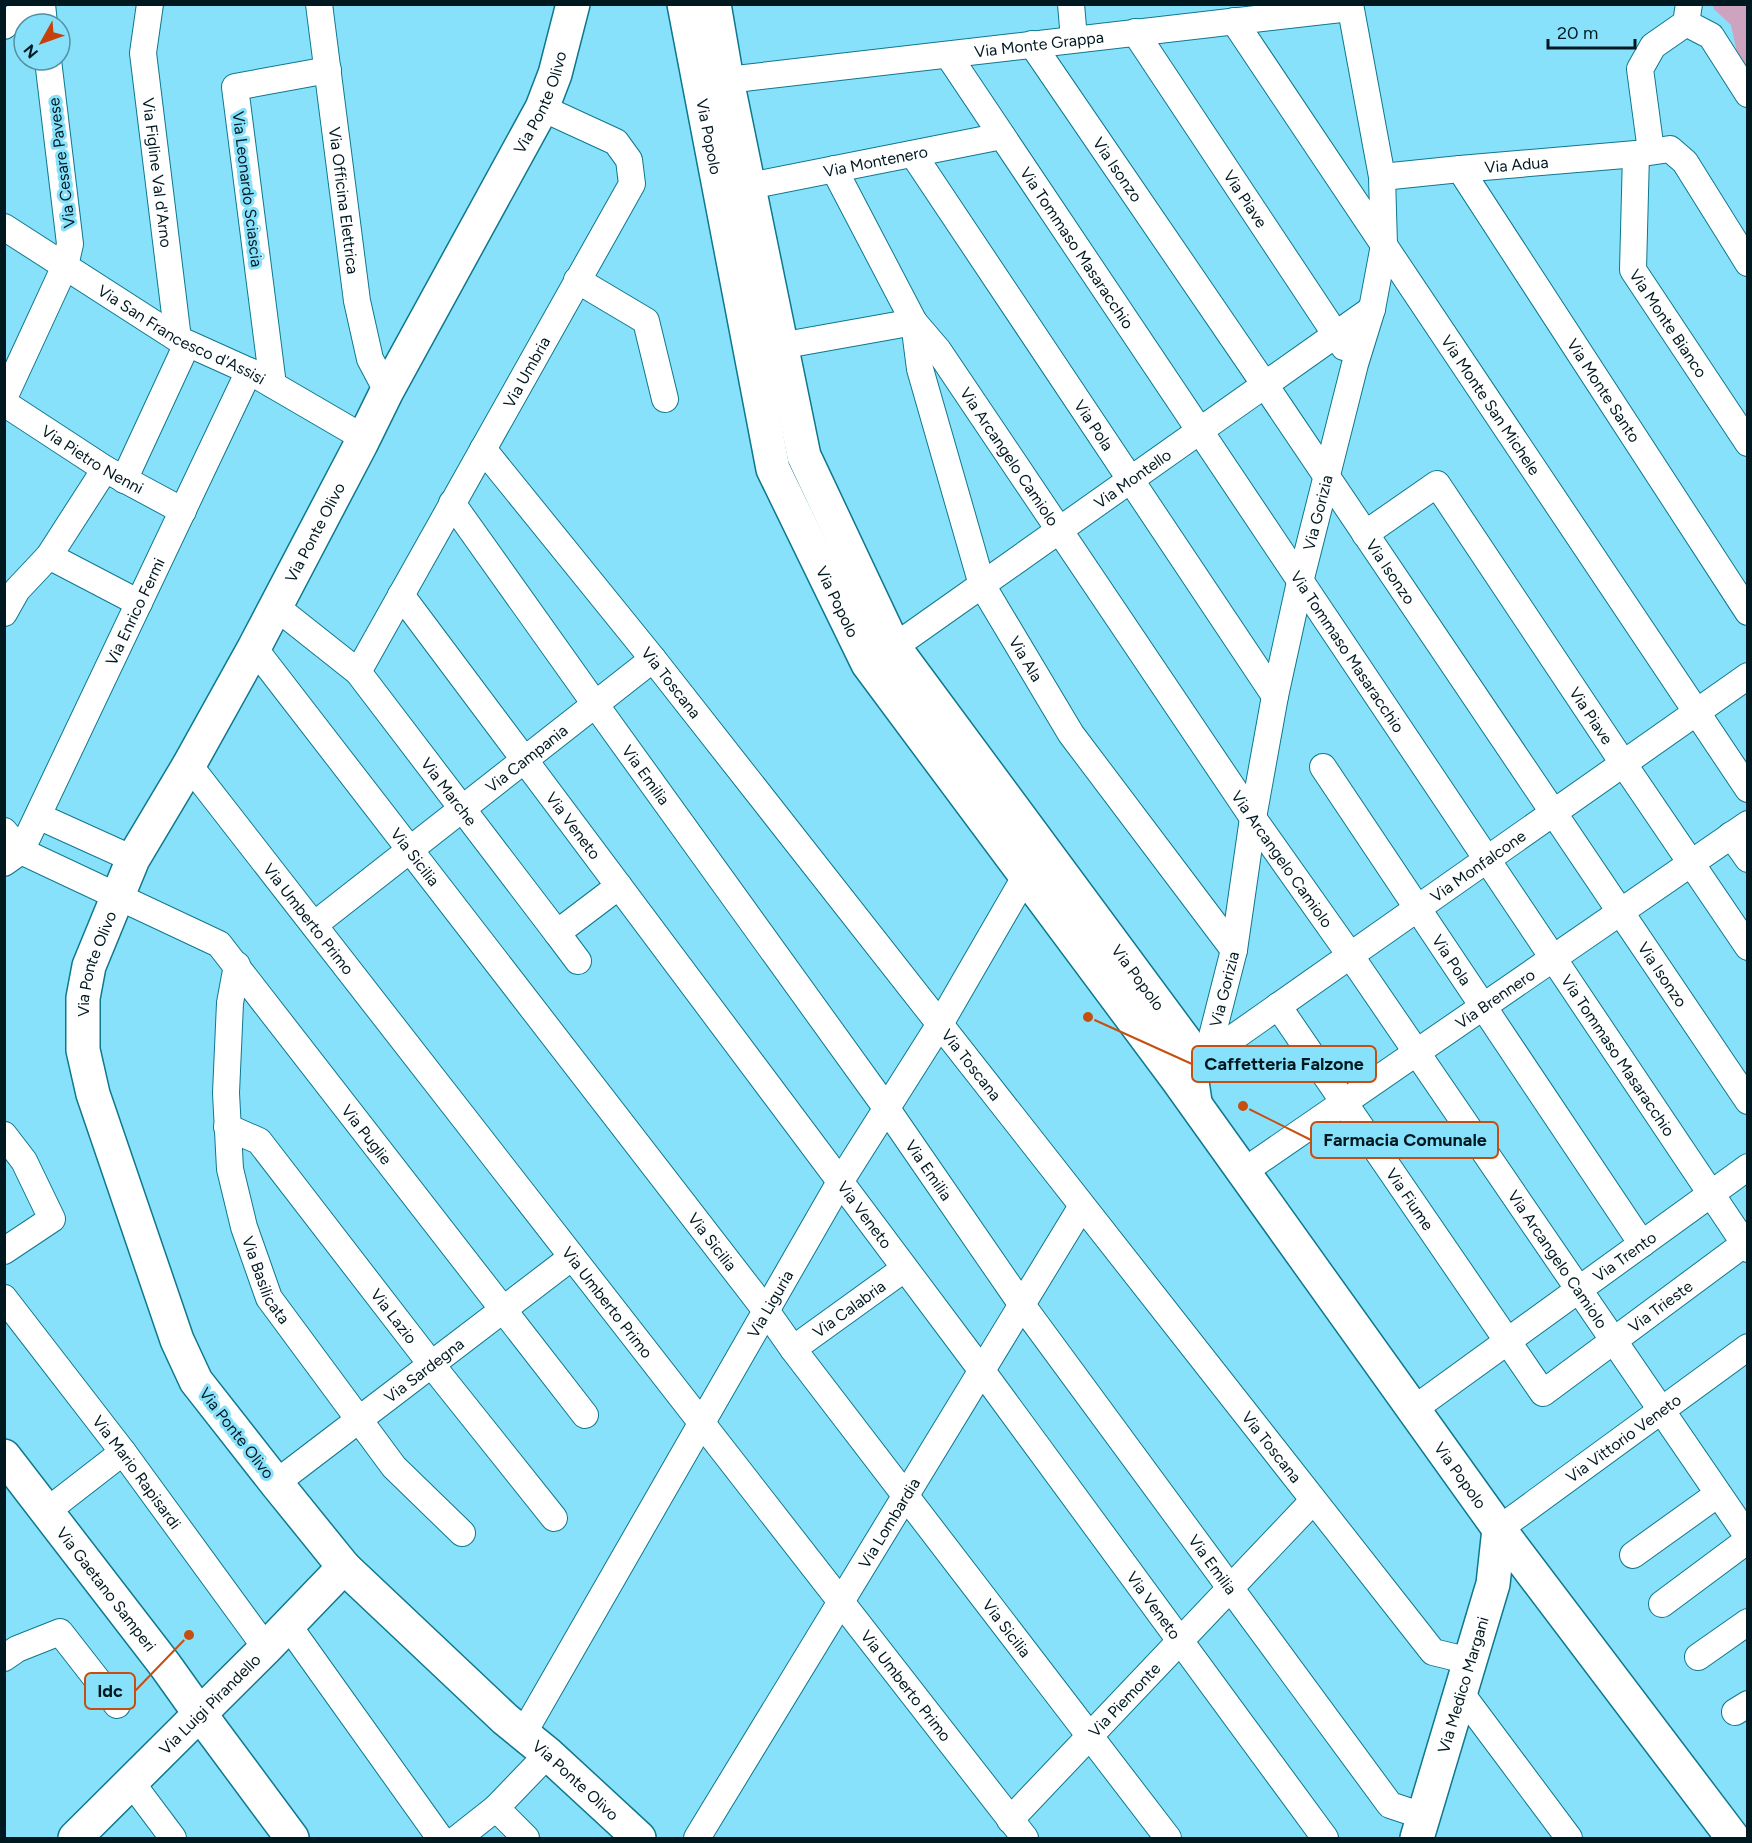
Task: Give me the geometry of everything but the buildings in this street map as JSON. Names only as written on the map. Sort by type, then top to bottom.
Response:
[{"type":"street","points":[[4,26],[30,4]]},
{"type":"street","name":"Via Figline Val d'Arno","points":[[150,4],[143,53],[182,342]]},
{"type":"street","name":"Via Officina Elettrica","points":[[319,4],[357,301],[370,359],[387,391]]},
{"type":"street","name":"Via Ponte Olivo","points":[[573,4],[555,74],[542,108],[387,391],[254,648],[189,765],[133,859],[89,966],[83,998],[83,1050],[93,1094],[177,1340],[196,1381],[344,1567],[505,1719],[536,1744],[639,1839]]},
{"type":"street","name":"Via Popolo","points":[[684,4],[766,349],[804,456],[894,647],[1186,1042],[1196,1107],[1499,1529],[1733,1839]]},
{"type":"street","name":"Via Popolo","points":[[714,4],[749,186],[766,349],[773,469],[868,664],[1025,877],[1191,1068]]},
{"type":"street","points":[[1071,4],[1074,39]]},
{"type":"street","name":"Via Monte Grappa","points":[[728,80],[1350,6]]},
{"type":"street","name":"Via Gorizia","points":[[1191,1068],[1234,950],[1253,818],[1275,696],[1300,582],[1355,364],[1372,309],[1384,245],[1382,177],[1350,6]]},
{"type":"street","points":[[1688,14],[1711,36],[1748,94]]},
{"type":"street","name":"Via Monte Bianco","points":[[1688,14],[1653,46],[1640,69],[1644,153],[1633,270],[1748,443]]},
{"type":"street","name":"Via Monte San Michele","points":[[1234,21],[1748,789]]},
{"type":"street","name":"Via Piave","points":[[1135,32],[1355,364]]},
{"type":"street","name":"Via Isonzo","points":[[1032,44],[1748,1101]]},
{"type":"street","name":"Via Tommaso Masaracchio","points":[[948,55],[1486,860],[1554,957],[1710,1195],[1746,1245]]},
{"type":"street","name":"Via Leonardo Sciascia","points":[[273,385],[235,87],[328,70]]},
{"type":"street","name":"Via Cesare Pavese","points":[[4,398],[64,266],[70,244],[49,72]]},
{"type":"street","name":"Via Umbria","points":[[358,672],[632,184],[629,160],[616,142],[542,108]]},
{"type":"street","name":"Via Montenero","points":[[749,186],[1002,136]]},
{"type":"street","name":"Via Adua","points":[[1382,177],[1644,153],[1670,148],[1685,162],[1748,263]]},
{"type":"street","name":"Via Pola","points":[[913,154],[1275,696]]},
{"type":"street","name":"Via Arcangelo Camiolo","points":[[834,169],[914,322],[938,350],[1253,818],[1350,955],[1748,1538]]},
{"type":"street","name":"Via Monte Santo","points":[[1460,169],[1748,612]]},
{"type":"street","name":"Via San Francesco d'Assisi","points":[[4,227],[182,342],[249,371],[364,438]]},
{"type":"street","points":[[577,280],[646,321],[665,399]]},
{"type":"street","name":"Via Montello","points":[[894,647],[1372,309]]},
{"type":"street","points":[[766,349],[914,322]]},
{"type":"street","name":"Via Ala","points":[[914,322],[920,369],[982,585],[1071,734],[1234,950]]},
{"type":"street","points":[[4,613],[18,590],[49,556],[115,474],[182,342]]},
{"type":"street","name":"Via Enrico Fermi","points":[[13,857],[38,816],[249,371]]},
{"type":"street","name":"Via Pietro Nenni","points":[[4,403],[115,474],[183,511]]},
{"type":"street","name":"Via Toscana","points":[[483,449],[653,658],[1433,1652],[1470,1661]]},
{"type":"street","name":"Via Piave","points":[[1365,534],[1437,484],[1748,946]]},
{"type":"street","name":"Via Emilia","points":[[452,503],[887,1109],[1022,1305],[1390,1804],[1420,1827]]},
{"type":"street","points":[[49,556],[139,603]]},
{"type":"street","name":"Via Veneto","points":[[401,595],[982,1371],[1325,1839]]},
{"type":"street","name":"Via Marche","points":[[276,607],[358,672],[578,961]]},
{"type":"street","name":"Via Sicilia","points":[[254,648],[767,1312],[1168,1839]]},
{"type":"street","name":"Via Campania","points":[[314,925],[653,658]]},
{"type":"street","name":"Via Monfalcone","points":[[1191,1068],[1748,676]]},
{"type":"street","name":"Via Umberto Primo","points":[[189,765],[1018,1829]]},
{"type":"street","name":"Via Pola","points":[[1323,766],[1642,1244]]},
{"type":"street","points":[[38,816],[133,859]]},
{"type":"street","points":[[1739,829],[1748,859]]},
{"type":"street","name":"Via Brennero","points":[[1243,1172],[1739,829]]},
{"type":"street","points":[[4,831],[13,857]]},
{"type":"street","name":"Via Puglie","points":[[13,857],[116,896],[219,944],[585,1414]]},
{"type":"street","name":"Via Liguria","points":[[458,1839],[496,1809],[536,1744],[702,1425],[840,1182],[940,1024],[1025,877]]},
{"type":"street","points":[[557,933],[619,886]]},
{"type":"street","name":"Via Basilicata","points":[[237,965],[230,1004],[226,1093],[230,1169],[244,1227],[269,1298],[394,1467],[462,1533]]},
{"type":"street","name":"Via Fiume","points":[[1278,1006],[1543,1393]]},
{"type":"street","name":"Via Lazio","points":[[227,1127],[259,1141],[431,1364],[554,1518]]},
{"type":"street","points":[[4,1135],[24,1161],[52,1219],[4,1251]]},
{"type":"street","name":"Via Trento","points":[[1414,1409],[1748,1167]]},
{"type":"street","name":"Via Lombardia","points":[[697,1839],[1082,1206]]},
{"type":"street","name":"Via Trieste","points":[[1543,1393],[1746,1245]]},
{"type":"street","name":"Via Sardegna","points":[[276,1483],[572,1257]]},
{"type":"street","name":"Via Calabria","points":[[793,1349],[904,1269]]},
{"type":"street","name":"Via Mario Rapisardi","points":[[4,1298],[123,1452],[277,1636],[440,1839]]},
{"type":"street","name":"Via Vittorio Veneto","points":[[1499,1529],[1748,1347]]},
{"type":"street","points":[[47,1511],[123,1452]]},
{"type":"street","name":"Via Gaetano Samperi","points":[[7,1466],[47,1511],[165,1665],[292,1839]]},
{"type":"street","points":[[1633,1555],[1718,1494]]},
{"type":"street","name":"Via Piemonte","points":[[1018,1829],[1090,1735],[1313,1501]]},
{"type":"street","name":"Via Medico Margani","points":[[1420,1827],[1493,1584],[1499,1529]]},
{"type":"street","points":[[1662,1604],[1748,1538]]},
{"type":"street","points":[[1493,1584],[1527,1564]]},
{"type":"street","name":"Via Luigi Pirandello","points":[[75,1839],[344,1567]]},
{"type":"street","points":[[1698,1657],[1748,1622]]},
{"type":"street","points":[[9,1647],[60,1632],[117,1705]]},
{"type":"street","points":[[1460,1692],[1569,1839]]},
{"type":"street","points":[[131,1782],[173,1839]]},
{"type":"street","points":[[496,1809],[526,1839]]},
{"type":"shaded area","points":[[1713,5],[1747,5],[1747,76],[1739,62],[1731,25],[1714,9]]},
{"type":"place","name":"Caffetteria Falzone","points":[[1088,1017]]},
{"type":"place","name":"Farmacia Comunale","points":[[1243,1106]]},
{"type":"place","name":"Idc","points":[[189,1635]]}]
